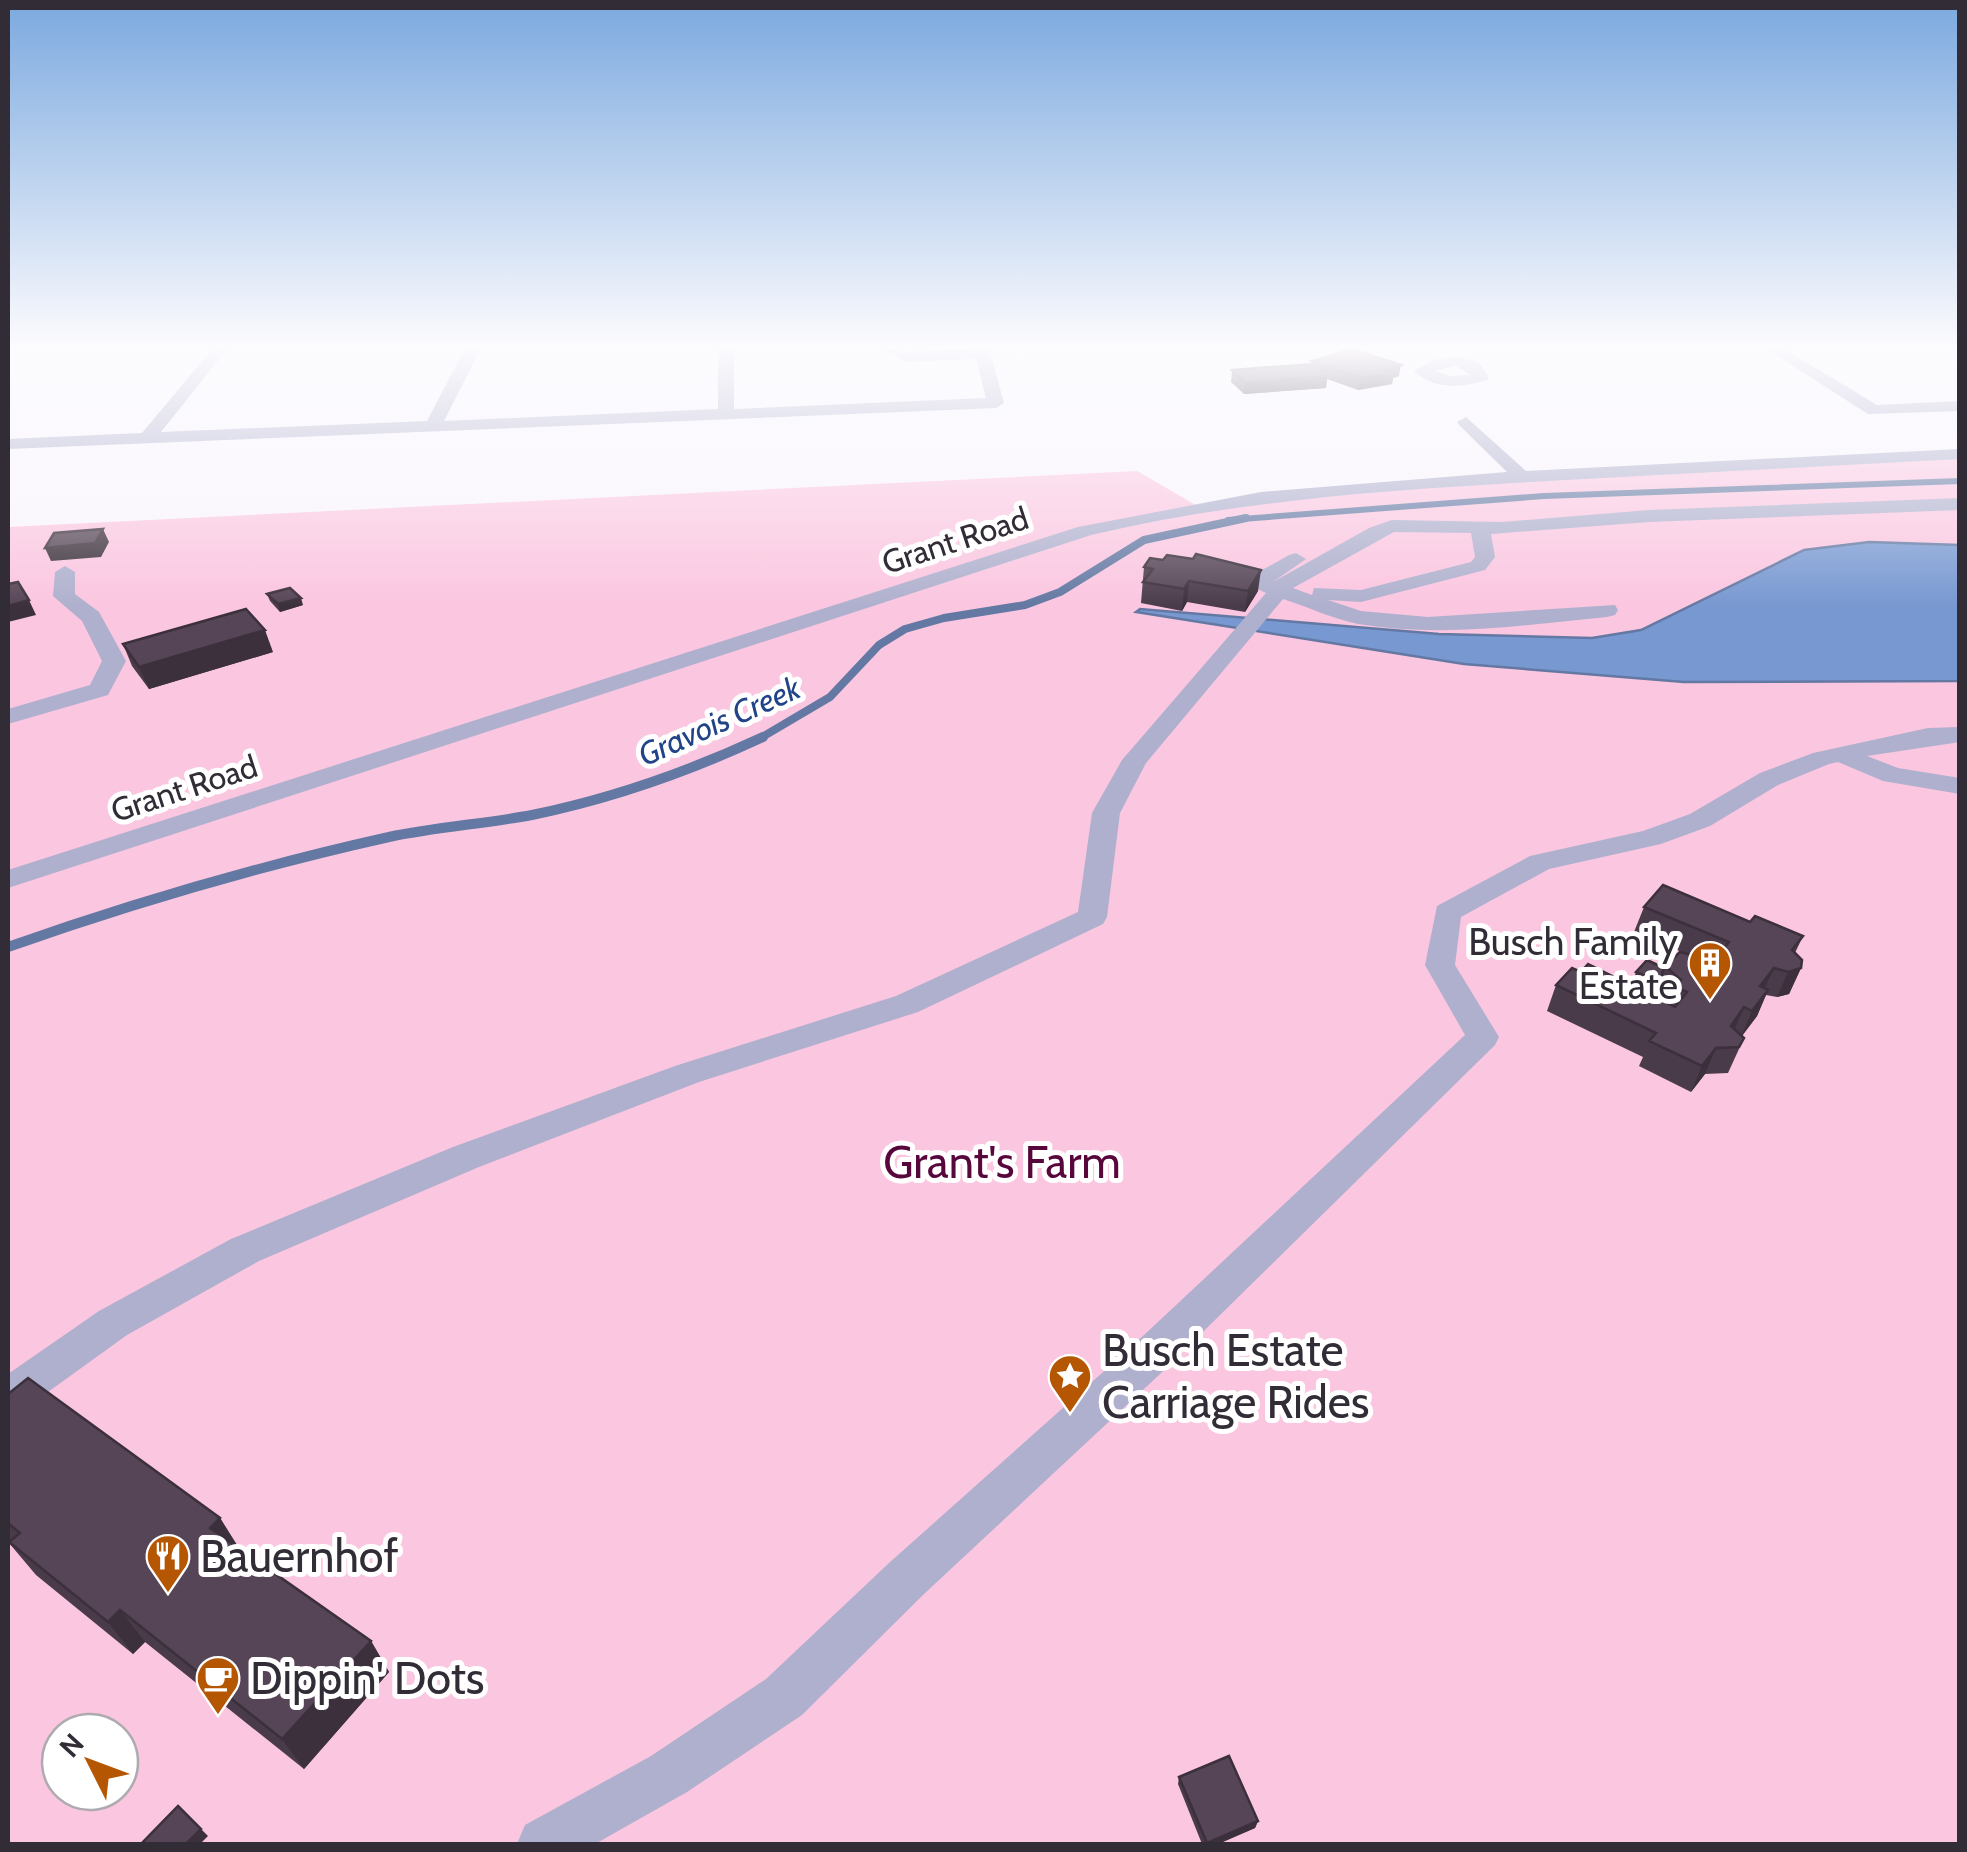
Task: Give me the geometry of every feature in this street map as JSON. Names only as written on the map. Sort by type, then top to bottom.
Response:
[{"type":"street","points":[[8,444],[215,434]]},
{"type":"street","points":[[1479,434],[1522,476]]},
{"type":"street","name":"Grant Road","points":[[8,879],[1085,531],[1250,497],[1383,511],[1522,476],[1960,454]]},
{"type":"street","points":[[1607,610],[1428,624],[1358,617],[1334,607],[1275,596],[1246,581],[1383,511],[1480,528],[1738,511],[1960,504]]},
{"type":"street","points":[[8,1397],[112,1323],[245,1250],[466,1157],[686,1074],[907,1004],[1092,917],[1106,814],[1135,760],[1275,596],[1383,511]]},
{"type":"street","points":[[1275,596],[1342,596],[1401,589],[1478,566],[1485,556],[1480,528]]},
{"type":"street","points":[[8,717],[100,690],[114,661],[91,617],[64,596],[64,572]]},
{"type":"street","points":[[544,1844],[669,1774],[784,1697],[906,1579],[1144,1362],[1483,1037],[1440,965],[1447,913],[1540,862],[1651,838],[1684,826],[1769,779],[1839,754],[1928,736],[1960,734]]},
{"type":"street","points":[[1839,754],[1892,775],[1960,786]]},
{"type":"green space","name":"Grant's Farm","points":[[1959,458],[1959,1844],[8,1844],[8,527],[1137,471],[1206,511],[1344,491]]},
{"type":"water","points":[[1869,542],[1959,545],[1959,681],[1684,682],[1464,664],[1136,612],[1140,609],[1439,634],[1592,638],[1641,630],[1804,550]]},
{"type":"building","points":[[103,529],[95,543],[45,548],[54,533]]},
{"type":"building","points":[[1196,554],[1261,570],[1248,591],[1189,581],[1184,589],[1143,582],[1153,569],[1144,567],[1150,558],[1163,560],[1167,555],[1193,559]]},
{"type":"building","points":[[18,582],[29,600],[8,606],[8,584]]},
{"type":"building","points":[[290,588],[301,598],[278,604],[267,594]]},
{"type":"building","points":[[246,609],[265,630],[139,667],[123,644]]},
{"type":"building","points":[[1663,885],[1750,922],[1755,916],[1803,936],[1792,950],[1802,960],[1801,968],[1788,972],[1774,968],[1760,986],[1768,990],[1752,1011],[1744,1007],[1731,1026],[1744,1038],[1739,1047],[1716,1048],[1702,1066],[1649,1041],[1656,1033],[1556,985],[1572,968],[1581,972],[1588,964],[1675,1007],[1687,992],[1676,987],[1681,980],[1665,966],[1680,952],[1700,957],[1705,951],[1717,957],[1729,942],[1644,907]]},
{"type":"building","points":[[1647,960],[1664,968],[1659,982],[1636,972]]},
{"type":"building","name":"Bauernhof","points":[[28,1378],[220,1518],[210,1528],[371,1641],[282,1739],[120,1610],[108,1622],[9,1542],[20,1533],[8,1523],[8,1394]]},
{"type":"building","points":[[1229,1756],[1258,1821],[1207,1843],[1179,1777]]},
{"type":"building","points":[[178,1806],[201,1829],[186,1844],[141,1844]]},
{"type":"waterway","name":"Gravois Creek","points":[[1241,519],[1544,496],[1960,481]]},
{"type":"waterway","name":"Gravois Creek","points":[[1241,519],[1246,518]]},
{"type":"waterway","name":"Gravois Creek","points":[[760,738],[830,697],[879,645],[905,629],[944,618],[1025,605],[1060,592],[1144,540],[1241,519]]},
{"type":"waterway","name":"Gravois Creek","points":[[1228,520],[1241,519]]},
{"type":"waterway","name":"Gravois Creek","points":[[8,947],[292,860],[389,837],[532,815],[591,801],[678,772],[760,738]]},
{"type":"place","name":"Busch Family Estate","points":[[1710,1001]]},
{"type":"place","name":"Busch Estate Carriage Rides","points":[[1070,1414]]},
{"type":"place","name":"Bauernhof","points":[[168,1594]]},
{"type":"place","name":"Dippin' Dots","points":[[218,1716]]}]
